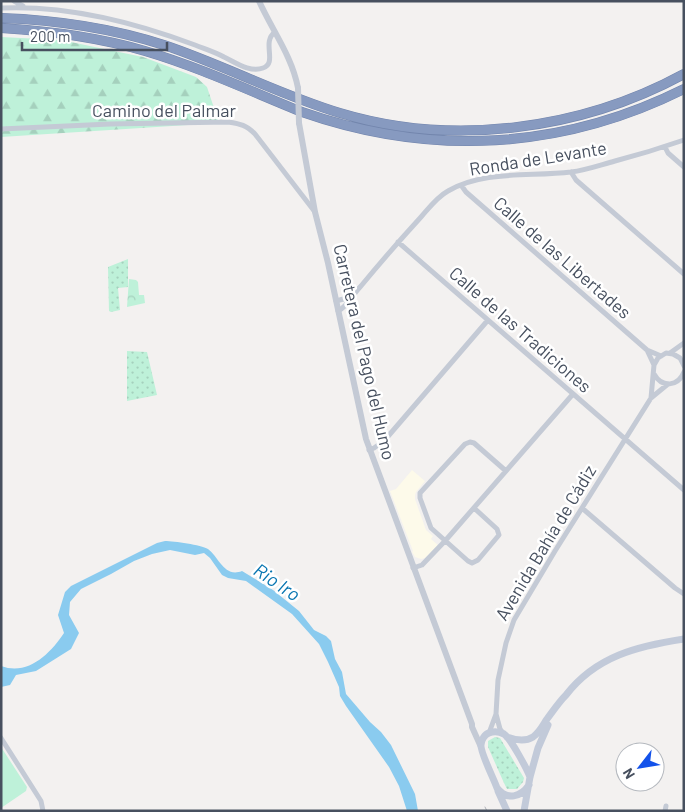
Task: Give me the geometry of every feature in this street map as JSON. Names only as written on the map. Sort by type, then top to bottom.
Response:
[{"type":"highway","points":[[1,18],[53,21],[126,34],[173,48],[302,101],[343,114],[386,124],[437,129],[502,129],[559,121],[631,98],[684,74]]},
{"type":"highway","points":[[1,28],[89,37],[124,45],[194,68],[321,119],[364,130],[442,141],[487,141],[560,132],[637,110],[684,89]]},
{"type":"main road","points":[[507,811],[481,747],[483,739],[488,733],[496,732],[521,740],[531,738],[538,732],[568,691],[581,678],[608,660],[624,652],[641,647],[684,639]]},
{"type":"main road","points":[[524,811],[530,777],[538,748],[552,713]]},
{"type":"main road","points":[[506,736],[530,777]]},
{"type":"main road","points":[[497,788],[507,796],[514,796],[519,795],[529,785]]},
{"type":"street","points":[[14,1],[24,7]]},
{"type":"street","points":[[1,8],[52,9],[135,25],[166,34],[254,69],[263,68],[268,65],[271,59],[268,43],[275,32],[259,1]]},
{"type":"street","name":"Carretera del Pago del Humo","points":[[275,32],[293,68],[298,88],[302,144],[315,212],[339,300],[363,430],[481,747]]},
{"type":"street","name":"Camino del Palmar","points":[[1,129],[135,123],[228,122],[242,124],[255,134],[315,212]]},
{"type":"street","name":"Ronda de Levante","points":[[341,310],[437,199],[469,181],[571,172],[641,155],[684,140]]},
{"type":"street","points":[[665,147],[668,153],[684,167]]},
{"type":"street","points":[[571,172],[576,180],[684,274]]},
{"type":"street","name":"Calle de las Libertades","points":[[461,185],[466,192],[647,350],[661,356]]},
{"type":"street","name":"Calle de las Tradiciones","points":[[398,242],[684,490]]},
{"type":"street","points":[[339,300],[351,297]]},
{"type":"street","points":[[369,450],[384,441],[488,320]]},
{"type":"street","points":[[654,365],[661,356],[670,353],[684,343]]},
{"type":"street","name":"Calle de las Libertades","points":[[647,350],[654,365]]},
{"type":"street","points":[[670,353],[680,358],[683,363]]},
{"type":"street","name":"Avenida Bahía de Cádiz","points":[[652,398],[654,365]]},
{"type":"street","points":[[654,373],[659,381],[668,384],[680,383],[684,372]]},
{"type":"street","name":"Avenida Bahía de Cádiz","points":[[506,736],[500,729],[496,714],[498,680],[502,657],[514,620],[625,439],[652,398],[668,384]]},
{"type":"street","points":[[413,568],[422,564],[445,541],[573,394]]},
{"type":"street","points":[[474,508],[497,529],[499,536],[477,562],[470,562],[434,531],[430,525],[420,498],[422,490],[464,444],[470,442],[474,443],[506,471]]},
{"type":"street","points":[[582,508],[684,594]]},
{"type":"street","name":"Avenida Bahía de Cádiz","points":[[488,733],[496,714]]},
{"type":"street","points":[[472,724],[479,732],[488,733]]},
{"type":"street","points":[[1,738],[41,801],[43,811]]},
{"type":"shaded area","points":[[412,470],[425,481],[416,492],[415,499],[426,530],[433,536],[431,539],[438,545],[425,558],[421,559],[415,557],[412,552],[390,491],[396,489]]},
{"type":"green space","points":[[1,37],[61,40],[143,57],[196,77],[207,87],[219,123],[1,137]]},
{"type":"green space","points":[[128,259],[128,287],[118,288],[120,310],[111,312],[109,311],[108,267]]},
{"type":"green space","points":[[129,279],[138,282],[139,295],[144,295],[145,303],[127,307]]},
{"type":"green space","points":[[127,351],[147,352],[157,395],[127,401]]},
{"type":"green space","points":[[495,737],[500,738],[524,778],[517,789],[507,789],[488,747],[488,741]]},
{"type":"green space","points":[[1,747],[27,787],[26,791],[1,808]]},
{"type":"water","points":[[165,541],[208,549],[226,569],[231,572],[242,571],[273,590],[299,611],[314,630],[331,641],[335,659],[342,672],[346,694],[391,745],[415,794],[418,811],[407,811],[399,786],[389,767],[340,696],[339,687],[319,644],[292,614],[246,581],[222,575],[204,553],[195,555],[170,550],[152,554],[134,561],[81,589],[70,602],[69,615],[79,633],[71,649],[36,671],[16,675],[10,685],[1,687],[1,666],[20,668],[37,661],[52,648],[64,633],[58,615],[65,592],[71,586],[157,543]]},
{"type":"tram line","points":[[485,807],[487,811]]},
{"type":"water label","name":"Rio Iro","points":[[277,582]]}]
